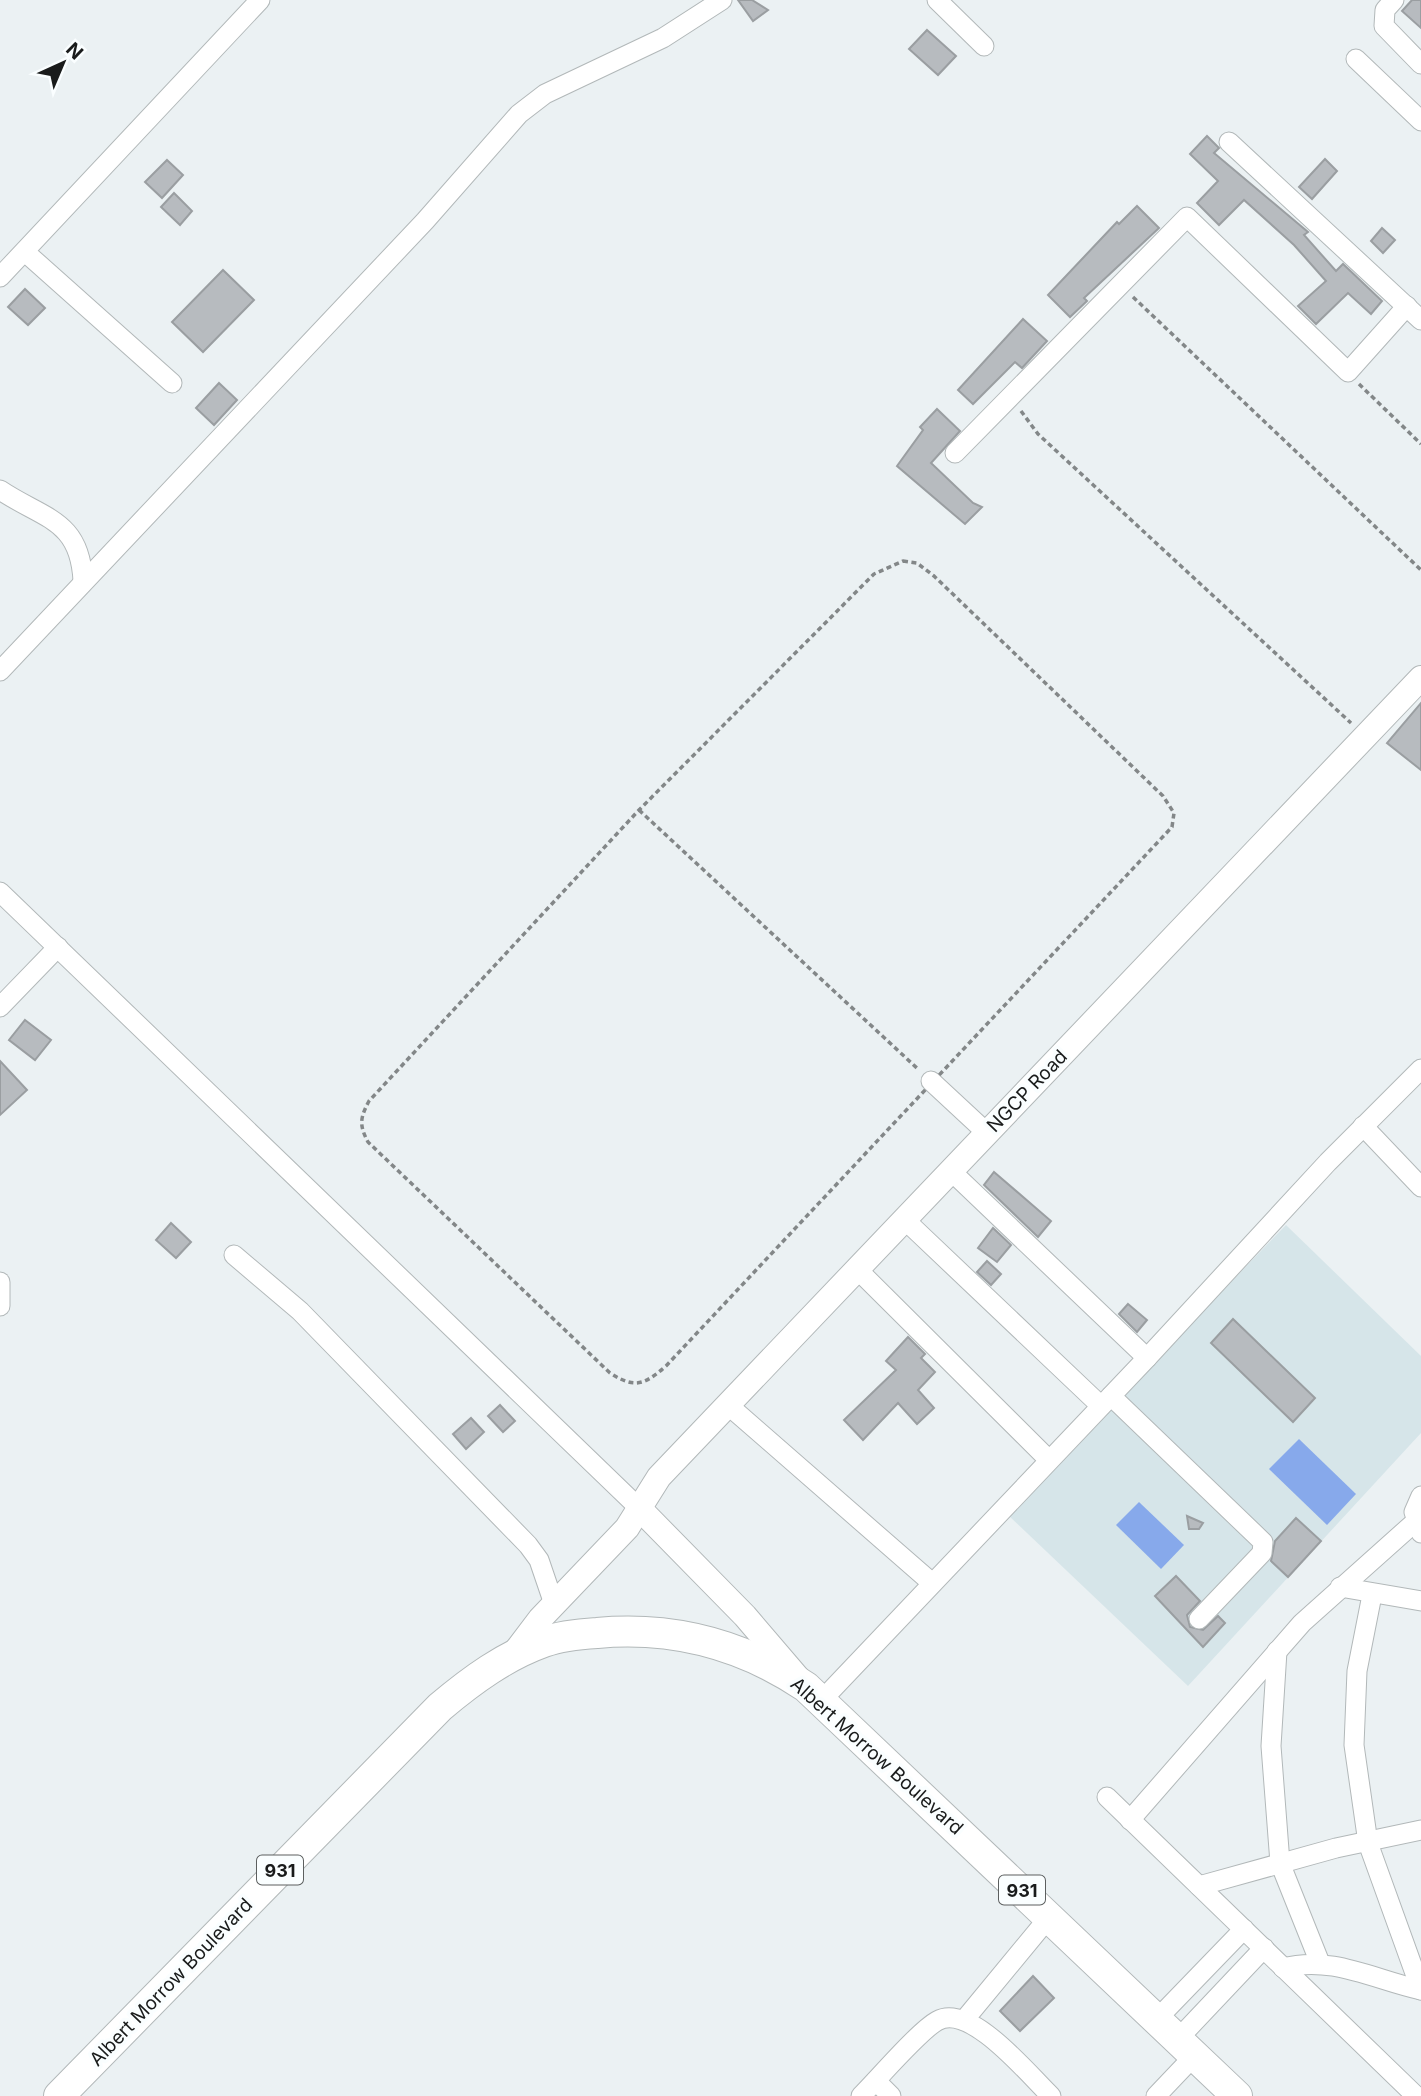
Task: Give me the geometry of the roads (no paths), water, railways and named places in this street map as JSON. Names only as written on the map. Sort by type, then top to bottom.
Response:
[{"type":"highway","name":"Albert Morrow Boulevard","points":[[59,2096],[440,1707],[473,1679],[512,1656],[547,1641],[631,1629],[670,1632],[727,1646],[760,1659],[814,1693],[1237,2096]]},
{"type":"main road","name":"NGCP Road","points":[[512,1656],[554,1604],[618,1539],[659,1477],[1421,678]]},
{"type":"main road","points":[[638,1507],[745,1616],[814,1693]]},
{"type":"street","points":[[0,277],[260,0]]},
{"type":"street","points":[[0,671],[425,221],[519,114],[545,94],[663,38],[722,0]]},
{"type":"street","points":[[937,0],[984,46]]},
{"type":"street","points":[[1394,0],[1385,10],[1384,26],[1421,64]]},
{"type":"street","points":[[1356,59],[1421,121]]},
{"type":"street","points":[[1229,142],[1421,320]]},
{"type":"street","points":[[956,453],[1187,217],[1348,372],[1406,306]]},
{"type":"street","points":[[26,251],[172,383]]},
{"type":"street","points":[[0,490],[57,522],[77,547],[83,582]]},
{"type":"street","points":[[0,892],[638,1507]]},
{"type":"street","points":[[0,1007],[58,947]]},
{"type":"street","points":[[814,1693],[932,1583],[1363,1126],[1421,1069]]},
{"type":"street","points":[[931,1081],[987,1133]]},
{"type":"street","points":[[1363,1126],[1421,1186]]},
{"type":"street","points":[[951,1171],[1147,1358]]},
{"type":"street","points":[[904,1219],[1263,1542],[1262,1553],[1199,1619]]},
{"type":"street","points":[[234,1255],[300,1311],[528,1545],[539,1560],[554,1604]]},
{"type":"street","points":[[857,1269],[1049,1460]]},
{"type":"street","points":[[0,1282],[0,1306]]},
{"type":"street","points":[[728,1405],[932,1583]]},
{"type":"street","points":[[1130,1820],[1277,1651],[1340,1587],[1418,1527],[1414,1512],[1421,1496]]},
{"type":"street","points":[[1340,1587],[1372,1595],[1421,1601]]},
{"type":"street","points":[[1372,1595],[1357,1671],[1354,1745],[1368,1843],[1421,1990]]},
{"type":"street","points":[[1277,1651],[1271,1746],[1280,1863],[1320,1964]]},
{"type":"street","points":[[1107,1797],[1416,2096]]},
{"type":"street","points":[[1199,1886],[1280,1863],[1421,1830]]},
{"type":"street","points":[[965,2019],[1049,1916]]},
{"type":"street","points":[[1156,2096],[1202,1973],[1244,1929]]},
{"type":"street","points":[[1176,2038],[1264,1948]]},
{"type":"street","points":[[1283,1968],[1320,1964],[1359,1970],[1421,1990]]},
{"type":"street","points":[[1202,1973],[1222,1992]]},
{"type":"street","points":[[861,2096],[936,2021],[956,2017],[975,2024],[1051,2096]]},
{"type":"street","points":[[876,2081],[891,2096]]},
{"type":"water","points":[[1299,1439],[1356,1494],[1327,1525],[1269,1469]]},
{"type":"water","points":[[1139,1502],[1184,1545],[1161,1569],[1116,1525]]}]
